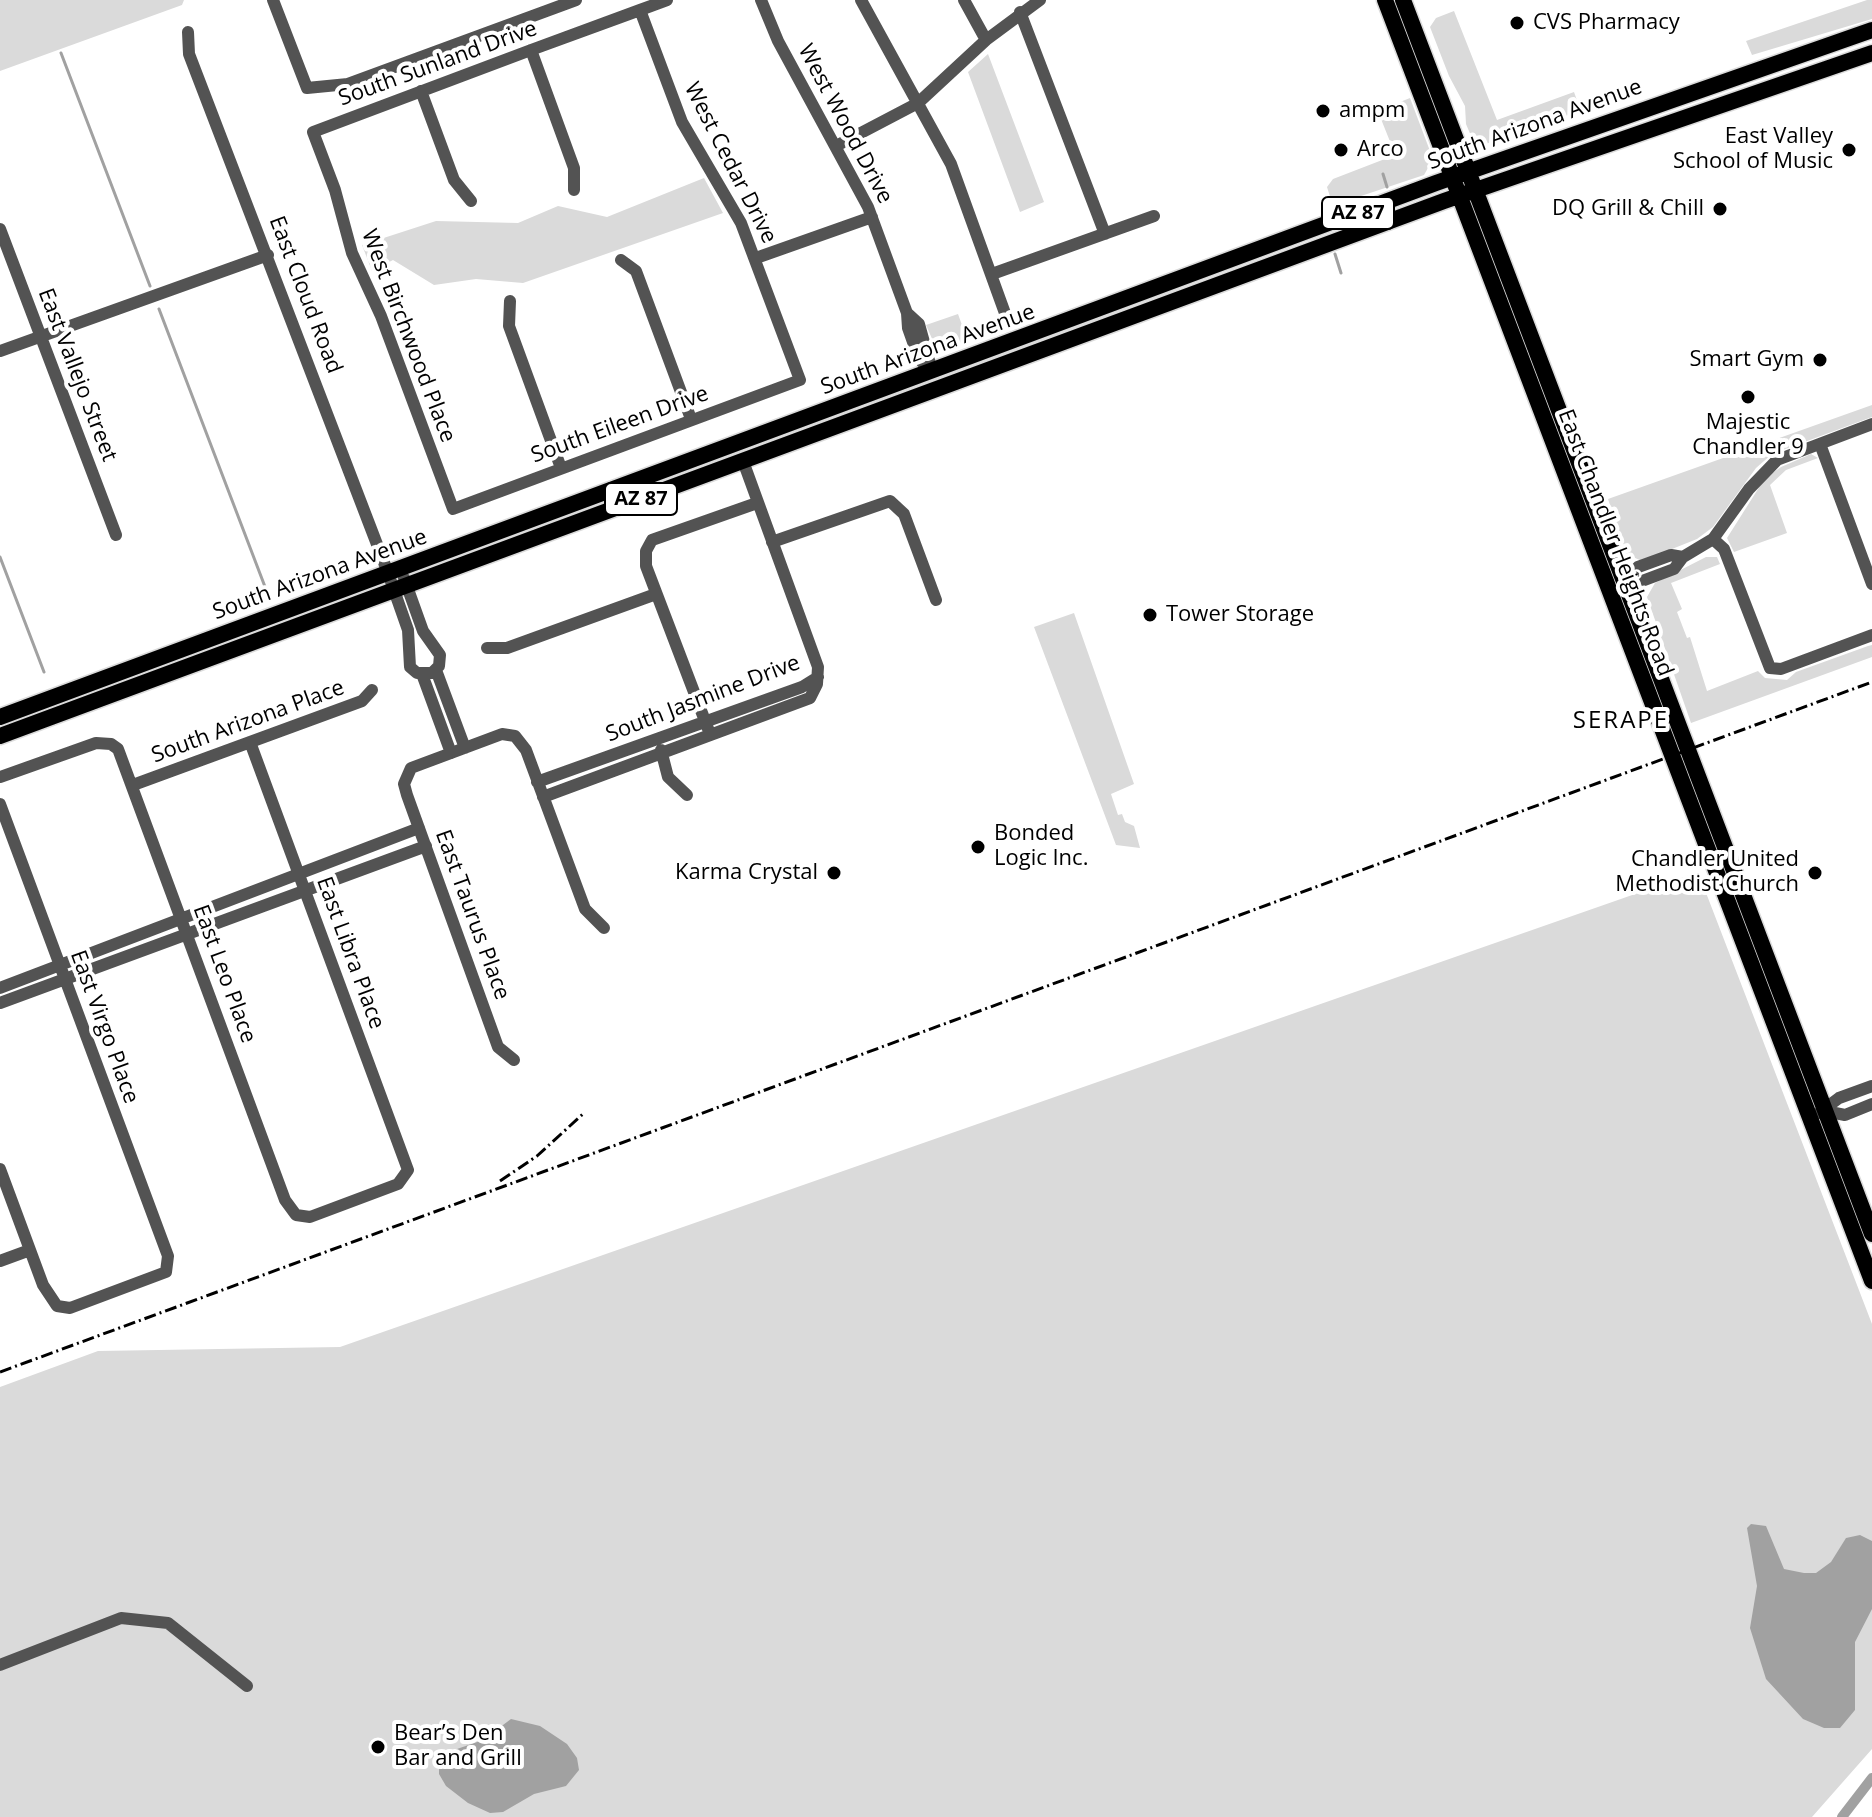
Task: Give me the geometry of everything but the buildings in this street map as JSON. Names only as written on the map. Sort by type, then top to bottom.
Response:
[{"type":"main road","name":"East Chandler Heights Road","points":[[1385,0],[1461,174],[1625,580],[1697,796]]},
{"type":"main road","name":"East Chandler Heights Road","points":[[1403,0],[1461,174]]},
{"type":"main road","name":"South Arizona Avenue","points":[[0,736],[938,389],[1461,174],[1872,30]]},
{"type":"main road","name":"South Arizona Avenue","points":[[0,717],[932,372],[1469,194],[1872,53]]},
{"type":"main road","name":"East Chandler Heights Road","points":[[1469,194],[1817,1114],[1872,1281]]},
{"type":"main road","name":"East Chandler Heights Road","points":[[1817,1114],[1872,1234]]},
{"type":"street","points":[[273,0],[307,88],[348,84],[576,0]]},
{"type":"street","name":"South Sunland Drive","points":[[313,132],[667,0]]},
{"type":"street","name":"West Wood Drive","points":[[761,0],[771,28],[872,217],[907,313],[919,324],[938,389]]},
{"type":"street","points":[[861,0],[951,164],[1006,316]]},
{"type":"street","points":[[964,0],[986,40]]},
{"type":"street","points":[[836,146],[918,103],[986,40],[1040,0]]},
{"type":"street","name":"West Cedar Drive","points":[[640,10],[682,122],[733,206],[756,258],[800,380]]},
{"type":"street","points":[[1020,12],[1105,234]]},
{"type":"street","name":"East Cloud Road","points":[[188,32],[189,54],[395,571]]},
{"type":"street","points":[[531,50],[574,168],[574,190]]},
{"type":"street","points":[[421,91],[454,180],[471,201]]},
{"type":"street","name":"West Birchwood Place","points":[[313,132],[335,190],[352,253],[381,316],[453,509]]},
{"type":"street","points":[[992,274],[1154,216]]},
{"type":"street","points":[[756,258],[872,217]]},
{"type":"street","name":"East Vallejo Street","points":[[0,229],[116,535]]},
{"type":"street","points":[[0,351],[268,255]]},
{"type":"street","points":[[621,260],[636,271],[691,419]]},
{"type":"street","points":[[510,301],[509,326],[561,468]]},
{"type":"street","name":"South Eileen Drive","points":[[453,509],[800,380]]},
{"type":"street","points":[[1625,580],[1638,567],[1671,555],[1683,557],[1713,539],[1765,470],[1777,460],[1872,424]]},
{"type":"street","points":[[1820,444],[1872,584]]},
{"type":"street","points":[[743,461],[772,542],[884,502],[896,504],[904,514],[936,600]]},
{"type":"street","points":[[708,728],[645,558],[652,540],[757,503]]},
{"type":"street","points":[[1713,539],[1724,549],[1770,668],[1781,669],[1872,635]]},
{"type":"street","name":"South Jasmine Drive","points":[[537,782],[656,740],[810,698],[818,677],[772,542]]},
{"type":"street","points":[[395,571],[423,631],[440,655],[436,670],[465,748]]},
{"type":"street","points":[[401,588],[408,630],[409,662],[414,671],[422,674],[436,670]]},
{"type":"street","points":[[487,648],[507,648],[656,594]]},
{"type":"street","points":[[422,674],[451,753],[502,734],[515,736],[526,750],[585,909],[604,928]]},
{"type":"street","name":"South Arizona Place","points":[[133,785],[362,701],[372,690]]},
{"type":"street","name":"South Jasmine Drive","points":[[543,797],[663,753],[708,728]]},
{"type":"street","points":[[656,740],[663,753],[668,777],[687,795]]},
{"type":"street","name":"East Libra Place","points":[[250,742],[408,1170],[398,1184],[310,1217],[300,1216]]},
{"type":"street","name":"East Leo Place","points":[[0,777],[96,743],[111,744],[118,749],[285,1200],[290,1209],[300,1216]]},
{"type":"street","name":"East Taurus Place","points":[[451,753],[411,768],[404,784],[498,1047],[514,1060]]},
{"type":"street","name":"East Virgo Place","points":[[0,804],[169,1265],[159,1277],[62,1308],[49,1297],[30,1250]]},
{"type":"street","points":[[0,988],[419,828]]},
{"type":"street","points":[[0,1003],[426,846]]},
{"type":"street","points":[[1817,1114],[1839,1098],[1872,1086]]},
{"type":"street","points":[[1817,1114],[1845,1115],[1872,1104]]},
{"type":"street","points":[[0,1169],[30,1250],[0,1261]]},
{"type":"street","points":[[0,1665],[121,1618],[168,1623],[247,1686]]},
{"type":"shaded area","points":[[0,0],[184,0],[182,5],[0,71]]},
{"type":"shaded area","points":[[1872,0],[1872,19],[1752,55],[1746,41]]},
{"type":"shaded area","points":[[1454,11],[1497,120],[1574,92],[1579,106],[1577,112],[1483,145],[1474,143],[1466,124],[1465,106],[1449,76],[1430,27],[1436,18]]},
{"type":"shaded area","points":[[988,54],[1044,202],[1020,212],[968,72]]},
{"type":"shaded area","points":[[1410,98],[1433,159],[1424,175],[1332,203],[1327,187],[1333,179],[1390,157],[1393,149],[1381,119],[1390,106]]},
{"type":"shaded area","points":[[704,178],[723,213],[523,283],[476,279],[434,285],[393,260],[372,271],[362,245],[436,221],[518,223],[558,206],[607,217]]},
{"type":"shaded area","points":[[958,314],[967,339],[944,352],[937,350],[926,325]]},
{"type":"shaded area","points":[[1872,405],[1872,417],[1772,454],[1756,468],[1713,527],[1697,539],[1642,561],[1626,554],[1608,499]]},
{"type":"shaded area","points":[[1811,454],[1818,458],[1786,470],[1770,485],[1787,533],[1734,552],[1727,538],[1765,478]]},
{"type":"shaded area","points":[[1706,557],[1717,557],[1720,564],[1671,583],[1682,609],[1677,612],[1687,638],[1690,637],[1707,691],[1758,671],[1765,678],[1787,680],[1796,672],[1872,645],[1872,657],[1691,723],[1647,597],[1655,583]]},
{"type":"shaded area","points":[[1074,613],[1134,784],[1111,794],[1118,815],[1122,814],[1125,822],[1134,826],[1140,848],[1116,845],[1034,627]]},
{"type":"shaded area","points":[[1698,872],[1872,1324],[1872,1749],[1812,1817],[0,1817],[0,1387],[98,1351],[340,1347]]},
{"type":"shaded area","points":[[1751,1524],[1766,1526],[1784,1569],[1804,1573],[1816,1573],[1831,1562],[1846,1538],[1860,1535],[1872,1541],[1872,1609],[1855,1642],[1855,1710],[1840,1728],[1824,1728],[1803,1719],[1766,1679],[1750,1628],[1757,1586],[1747,1528]]},
{"type":"shaded area","points":[[511,1719],[540,1726],[567,1744],[577,1758],[579,1770],[566,1786],[534,1794],[503,1812],[490,1813],[468,1803],[446,1786],[439,1774],[439,1761],[457,1749],[483,1740]]},
{"type":"waterway","points":[[61,53],[150,286]]},
{"type":"waterway","points":[[1505,134],[1507,138]]},
{"type":"waterway","points":[[1383,174],[1387,187]]},
{"type":"waterway","points":[[1335,254],[1341,273]]},
{"type":"waterway","points":[[159,309],[267,592]]},
{"type":"waterway","points":[[0,557],[44,672]]},
{"type":"waterway","points":[[1842,1817],[1872,1778]]},
{"type":"railway","points":[[0,1372],[1872,682]]},
{"type":"railway","points":[[500,1181],[537,1156],[584,1113]]},
{"type":"place","name":"CVS Pharmacy","points":[[1517,23]]},
{"type":"place","name":"ampm","points":[[1323,111]]},
{"type":"place","name":"Arco","points":[[1341,150]]},
{"type":"place","name":"East Valley School of Music","points":[[1849,150]]},
{"type":"place","name":"DQ Grill & Chill","points":[[1720,209]]},
{"type":"place","name":"Smart Gym","points":[[1820,360]]},
{"type":"place","name":"Majestic Chandler 9","points":[[1748,397]]},
{"type":"place","name":"Tower Storage","points":[[1150,615]]},
{"type":"place","name":"Bonded Logic Inc.","points":[[978,847]]},
{"type":"place","name":"Karma Crystal","points":[[834,873]]},
{"type":"place","name":"Chandler United Methodist Church","points":[[1815,873]]},
{"type":"place","name":"Bear’s Den Bar and Grill","points":[[378,1747]]},
{"type":"district","name":"SERAPE","points":[[1621,721]]}]
